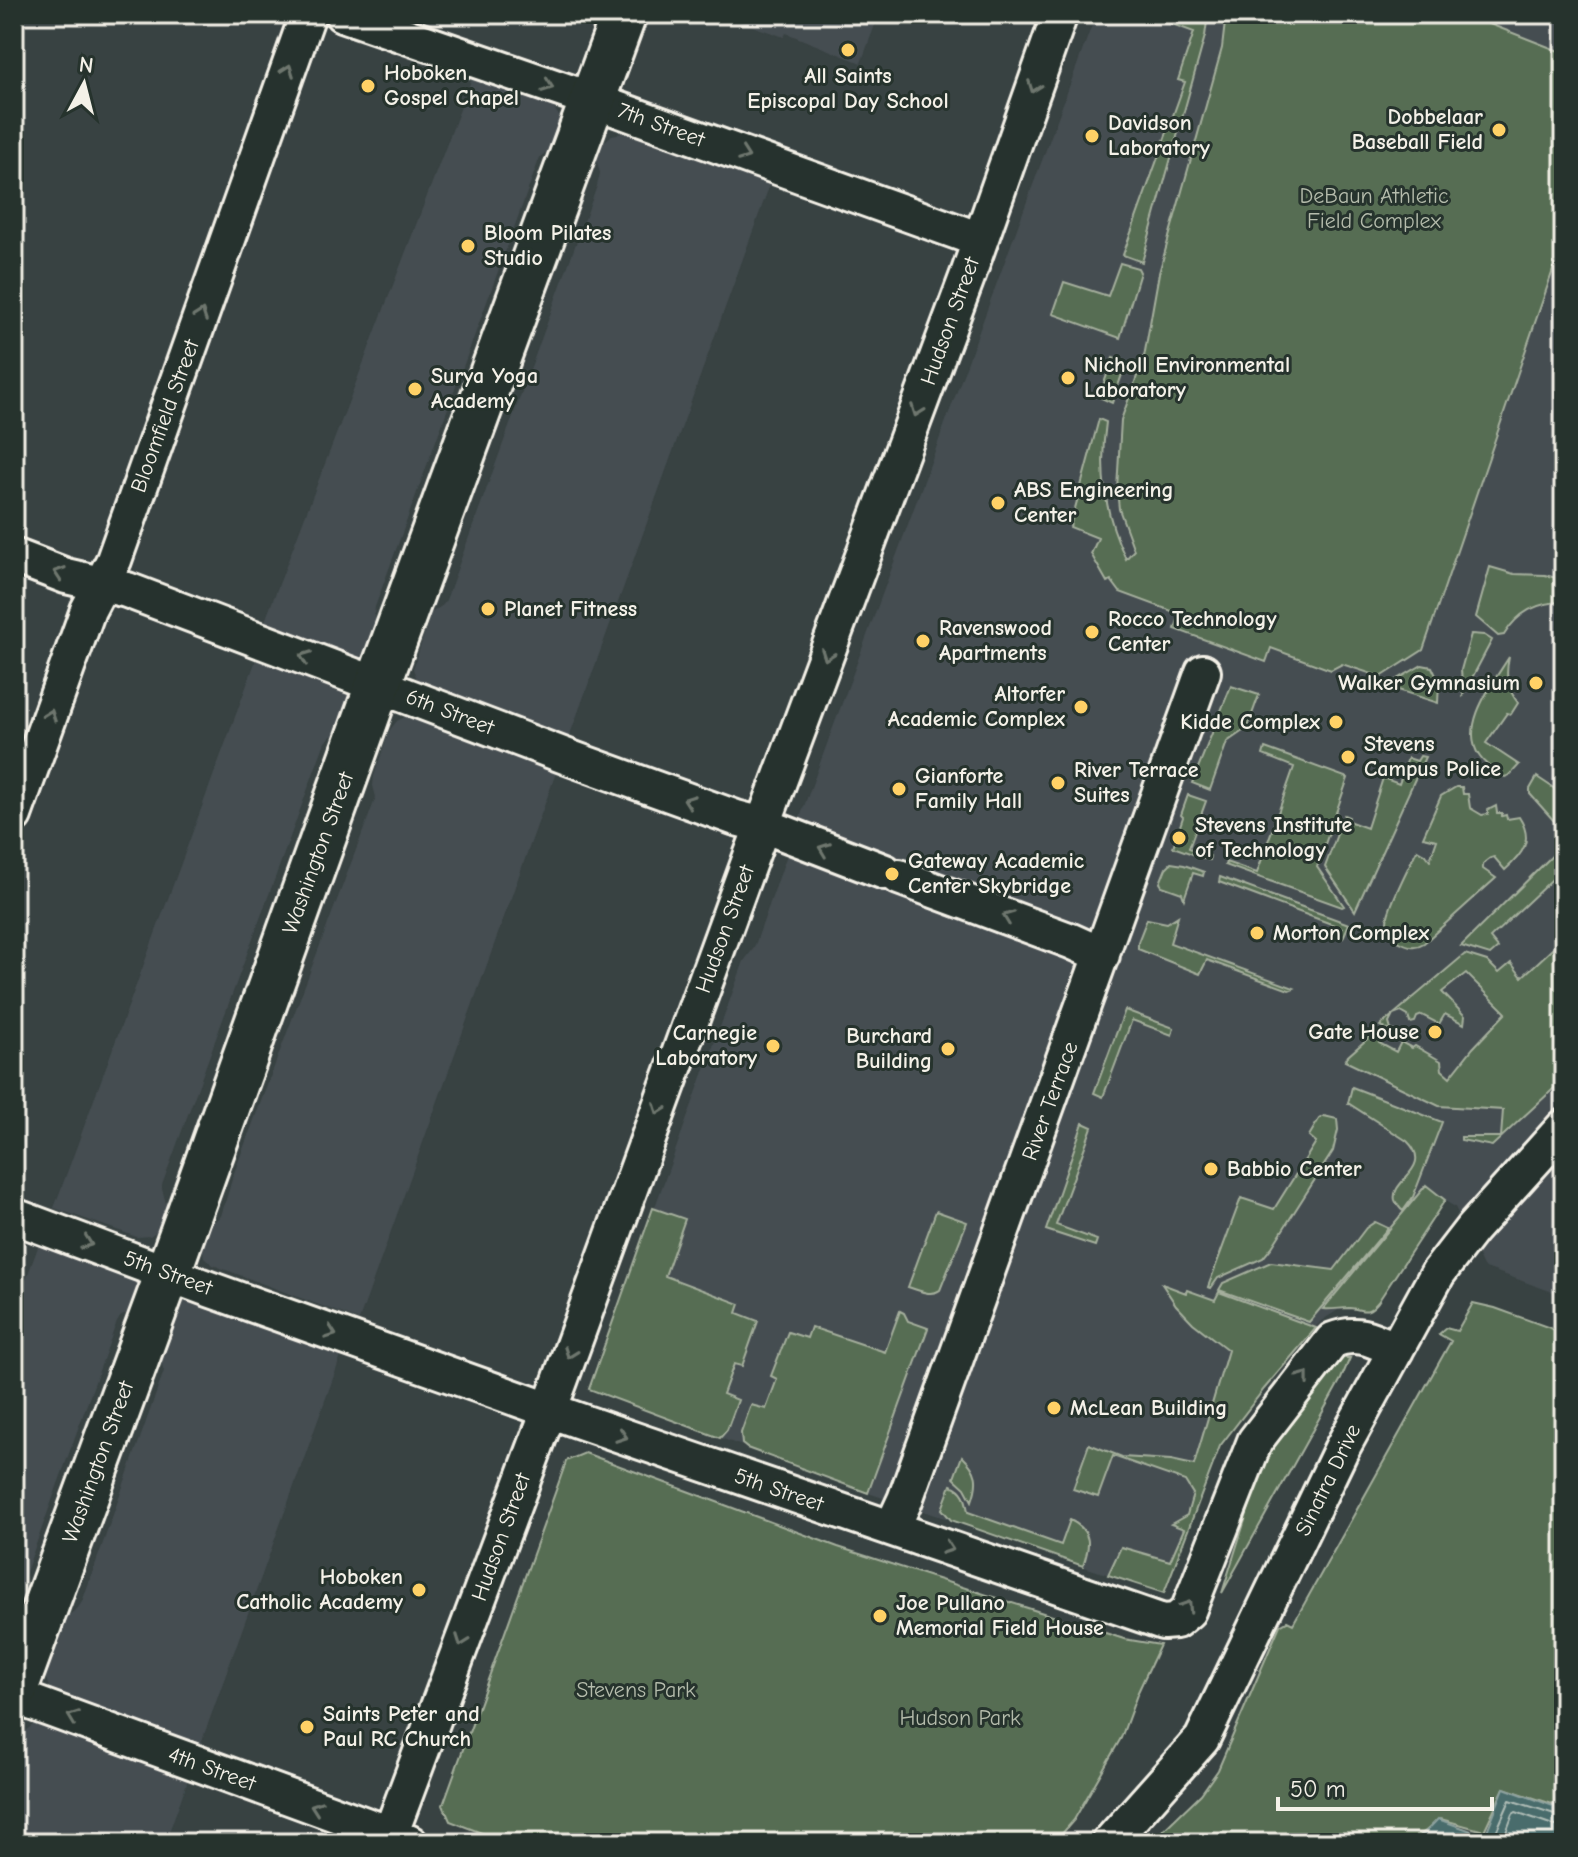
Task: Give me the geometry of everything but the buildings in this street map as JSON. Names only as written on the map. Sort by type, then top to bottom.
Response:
[{"type":"main road","name":"Washington Street","points":[[14,1694],[624,14]]},
{"type":"street","name":"Bloomfield Street","points":[[14,815],[88,610],[119,545],[308,14]]},
{"type":"street","name":"7th Street","points":[[342,14],[592,100],[980,240]]},
{"type":"street","name":"Hudson Street","points":[[396,1840],[549,1410],[980,240],[1060,14]]},
{"type":"street","name":"6th Street","points":[[14,556],[66,576],[127,590],[573,759],[763,825],[1102,955]]},
{"type":"street","name":"River Terrace","points":[[892,1528],[905,1500],[1203,672]]},
{"type":"street","name":"Sinatra Drive","points":[[1109,1843],[1202,1739],[1341,1450],[1447,1259],[1564,1127]]},
{"type":"street","name":"5th Street","points":[[14,1216],[549,1410],[1163,1622],[1176,1621],[1188,1611],[1255,1441],[1333,1340],[1350,1335],[1365,1336],[1396,1350]]},
{"type":"street","name":"4th Street","points":[[14,1694],[396,1840]]},
{"type":"shaded area","name":"All Saints Episcopal Day School","points":[[717,14],[879,14],[861,63],[786,33],[784,37]]},
{"type":"shaded area","name":"Stevens Institute of Technology","points":[[1096,14],[1564,14],[1564,1296],[1483,1267],[1455,1207],[1445,1201],[1372,1309],[1366,1312],[1349,1308],[1338,1310],[1321,1321],[1220,1446],[1164,1593],[868,1493],[589,1389],[744,961],[754,948]]},
{"type":"shaded area","points":[[472,78],[553,107],[561,119],[561,129],[553,147],[540,157],[375,607],[374,615],[378,623],[365,657],[356,660],[262,629]]},
{"type":"shaded area","points":[[622,133],[770,184],[568,740],[419,684],[413,669],[431,613],[446,600],[597,186],[599,154],[604,142],[612,135]]},
{"type":"shaded area","points":[[256,660],[343,691],[350,700],[340,732],[325,742],[162,1185],[167,1207],[162,1223],[150,1236],[137,1237],[54,1208]]},
{"type":"shaded area","points":[[405,717],[419,719],[557,770],[359,1320],[213,1265],[204,1257],[202,1246],[209,1225],[221,1216],[234,1173],[376,797],[374,776],[389,731]]},
{"type":"shaded area","points":[[41,1239],[136,1277],[140,1288],[132,1310],[120,1317],[116,1324],[14,1605],[14,1312]]},
{"type":"shaded area","points":[[188,1297],[344,1348],[200,1746],[57,1693],[49,1687],[45,1676],[65,1618],[82,1602],[164,1371],[160,1359],[180,1303]]},
{"type":"shaded area","points":[[34,1724],[45,1724],[189,1777],[165,1843],[14,1843],[14,1758],[24,1732]]},
{"type":"green space","points":[[1145,14],[1208,14],[1205,36],[1142,262],[1123,255],[1185,82],[1178,80],[1194,32]]},
{"type":"green space","name":"DeBaun Athletic Field Complex","points":[[1226,14],[1464,14],[1564,53],[1564,238],[1423,650],[1381,677],[1342,664],[1331,670],[1271,648],[1266,662],[1175,629],[1180,614],[1120,592],[1111,580],[1107,582],[1091,554],[1098,538],[1070,527],[1099,419],[1106,422],[1103,475],[1108,509],[1126,559],[1134,550],[1119,509],[1117,489],[1121,420],[1144,357],[1159,273],[1222,48]]},
{"type":"green space","points":[[1120,263],[1138,268],[1140,272],[1120,338],[1053,314],[1064,282],[1108,296]]},
{"type":"green space","points":[[1113,358],[1126,363],[1112,403],[1099,397]]},
{"type":"green space","points":[[1490,567],[1514,574],[1545,575],[1564,580],[1564,602],[1529,610],[1515,620],[1504,635],[1498,636],[1476,617]]},
{"type":"green space","points":[[1471,634],[1484,635],[1492,640],[1463,695],[1461,670]]},
{"type":"green space","points":[[1509,657],[1508,682],[1518,703],[1486,743],[1519,765],[1505,777],[1480,757],[1474,745],[1473,732],[1480,706]]},
{"type":"green space","points":[[1422,665],[1432,667],[1439,682],[1438,703],[1386,686]]},
{"type":"green space","points":[[1231,686],[1259,695],[1247,728],[1227,742],[1210,790],[1192,783]]},
{"type":"green space","points":[[1265,748],[1348,778],[1317,867],[1342,907],[1225,865],[1226,862],[1257,873],[1294,767],[1263,755]]},
{"type":"green space","points":[[1420,756],[1425,757],[1355,911],[1325,867],[1344,815],[1349,817],[1348,821],[1367,828],[1383,778],[1399,784],[1408,758],[1417,761]]},
{"type":"green space","points":[[1537,777],[1564,795],[1564,813],[1555,822],[1530,794]]},
{"type":"green space","points":[[1462,787],[1463,794],[1468,794],[1470,808],[1482,815],[1488,814],[1488,810],[1496,806],[1497,813],[1506,815],[1507,819],[1519,817],[1526,840],[1517,858],[1505,870],[1494,857],[1483,865],[1483,869],[1496,878],[1424,943],[1406,945],[1389,931],[1387,922],[1391,907],[1417,850],[1430,860],[1437,840],[1423,837],[1441,796]]},
{"type":"green space","points":[[1188,795],[1206,801],[1189,848],[1210,856],[1209,860],[1173,847]]},
{"type":"green space","points":[[1564,844],[1564,868],[1490,938],[1498,948],[1490,955],[1461,946]]},
{"type":"green space","points":[[1171,863],[1204,872],[1203,876],[1193,873],[1184,899],[1182,893],[1160,883]]},
{"type":"green space","points":[[1220,877],[1349,924],[1343,938],[1340,937],[1342,928],[1219,882]]},
{"type":"green space","points":[[1178,916],[1170,943],[1294,988],[1289,990],[1207,960],[1200,974],[1138,949],[1147,919],[1167,923]]},
{"type":"green space","points":[[1564,938],[1564,1079],[1492,1146],[1461,1140],[1461,1137],[1501,1137],[1503,1110],[1439,1106],[1345,1061],[1374,1033],[1379,1032],[1383,1034],[1379,1043],[1396,1052],[1401,1042],[1412,1048],[1415,1046],[1441,1061],[1442,1070],[1450,1077],[1506,1013],[1466,973],[1442,992],[1465,1016],[1464,1024],[1445,1014],[1439,1024],[1422,1015],[1410,1023],[1408,1016],[1401,1012],[1393,1015],[1389,1023],[1391,1030],[1401,1034],[1380,1026],[1465,954],[1487,961],[1499,973],[1511,963],[1522,977]]},
{"type":"green space","points":[[1125,1010],[1174,1028],[1172,1035],[1132,1020],[1103,1097],[1094,1093]]},
{"type":"green space","points":[[1352,1087],[1442,1122],[1413,1197],[1403,1211],[1395,1193],[1414,1166],[1414,1150],[1407,1141],[1348,1103]]},
{"type":"green space","points":[[1324,1116],[1337,1119],[1333,1151],[1272,1247],[1263,1258],[1218,1278],[1211,1288],[1208,1287],[1241,1198],[1274,1209],[1316,1142],[1309,1136]]},
{"type":"green space","points":[[1083,1123],[1092,1127],[1056,1225],[1097,1240],[1095,1246],[1046,1230]]},
{"type":"green space","points":[[1426,1185],[1445,1200],[1378,1302],[1365,1311],[1323,1309]]},
{"type":"green space","points":[[653,1208],[685,1219],[665,1276],[740,1304],[737,1313],[758,1321],[742,1366],[734,1364],[723,1394],[738,1400],[727,1430],[720,1438],[589,1389]]},
{"type":"green space","points":[[936,1211],[967,1222],[940,1290],[928,1293],[908,1287]]},
{"type":"green space","points":[[1375,1222],[1388,1228],[1309,1322],[1219,1290],[1223,1283],[1271,1262],[1334,1270],[1366,1228]]},
{"type":"green space","points":[[1162,1284],[1215,1300],[1219,1292],[1316,1328],[1220,1446],[1164,1593],[1108,1575],[1121,1547],[1170,1561],[1184,1529],[1171,1524],[1187,1515],[1193,1494],[1185,1481],[1113,1456],[1098,1497],[1073,1489],[1089,1444],[1122,1457],[1171,1460],[1194,1465],[1228,1350],[1193,1323]]},
{"type":"green space","points":[[1473,1303],[1564,1333],[1564,1808],[1504,1788],[1484,1831],[1441,1819],[1410,1843],[1150,1843],[1201,1794],[1218,1770],[1280,1625],[1287,1621],[1293,1624],[1451,1341],[1439,1334],[1446,1328],[1457,1331]]},
{"type":"green space","points":[[900,1311],[908,1321],[928,1328],[868,1493],[742,1444],[741,1433],[751,1405],[766,1409],[777,1379],[771,1376],[788,1332],[807,1338],[811,1327],[885,1352]]},
{"type":"green space","points":[[1350,1358],[1341,1379],[1222,1593],[1269,1444],[1338,1359]]},
{"type":"green space","points":[[585,1453],[838,1547],[1124,1639],[1160,1645],[1121,1738],[1074,1820],[1054,1843],[508,1843],[450,1821],[443,1805],[566,1461]]},
{"type":"green space","points":[[962,1456],[976,1477],[972,1501],[965,1488],[954,1478]]},
{"type":"green space","points":[[951,1485],[964,1496],[968,1512],[1061,1545],[1070,1520],[1077,1524],[1088,1540],[1083,1566],[951,1520],[942,1509]]},
{"type":"water","points":[[1504,1788],[1564,1810],[1564,1843],[1415,1843],[1438,1819],[1485,1836]]},
{"type":"place","name":"All Saints Episcopal Day School","points":[[848,50]]},
{"type":"place","name":"Hoboken Gospel Chapel","points":[[368,86]]},
{"type":"place","name":"Dobbelaar Baseball Field","points":[[1499,130]]},
{"type":"place","name":"Davidson Laboratory","points":[[1092,136]]},
{"type":"place","name":"Bloom Pilates Studio","points":[[468,246]]},
{"type":"place","name":"Nicholl Environmental Laboratory","points":[[1068,378]]},
{"type":"place","name":"Surya Yoga Academy","points":[[415,389]]},
{"type":"place","name":"ABS Engineering Center","points":[[998,503]]},
{"type":"place","name":"Planet Fitness","points":[[488,609]]},
{"type":"place","name":"Rocco Technology Center","points":[[1092,632]]},
{"type":"place","name":"Ravenswood Apartments","points":[[923,641]]},
{"type":"place","name":"Walker Gymnasium","points":[[1536,683]]},
{"type":"place","name":"Altorfer Academic Complex","points":[[1081,707]]},
{"type":"place","name":"Kidde Complex","points":[[1336,722]]},
{"type":"place","name":"Stevens Campus Police","points":[[1348,757]]},
{"type":"place","name":"River Terrace Suites","points":[[1058,783]]},
{"type":"place","name":"Gianforte Family Hall","points":[[899,789]]},
{"type":"place","name":"Stevens Institute of Technology","points":[[1179,838]]},
{"type":"place","name":"Gateway Academic Center Skybridge","points":[[892,874]]},
{"type":"place","name":"Morton Complex","points":[[1257,933]]},
{"type":"place","name":"Gate House","points":[[1435,1032]]},
{"type":"place","name":"Carnegie Laboratory","points":[[773,1046]]},
{"type":"place","name":"Burchard Building","points":[[948,1049]]},
{"type":"place","name":"Babbio Center","points":[[1211,1169]]},
{"type":"place","name":"McLean Building","points":[[1054,1408]]},
{"type":"place","name":"Hoboken Catholic Academy","points":[[419,1590]]},
{"type":"place","name":"Joe Pullano Memorial Field House","points":[[880,1616]]},
{"type":"place","name":"Saints Peter and Paul RC Church","points":[[307,1727]]},
{"type":"park label","name":"Stevens Park","points":[[636,1690]]},
{"type":"park label","name":"Hudson Park","points":[[960,1718]]}]
